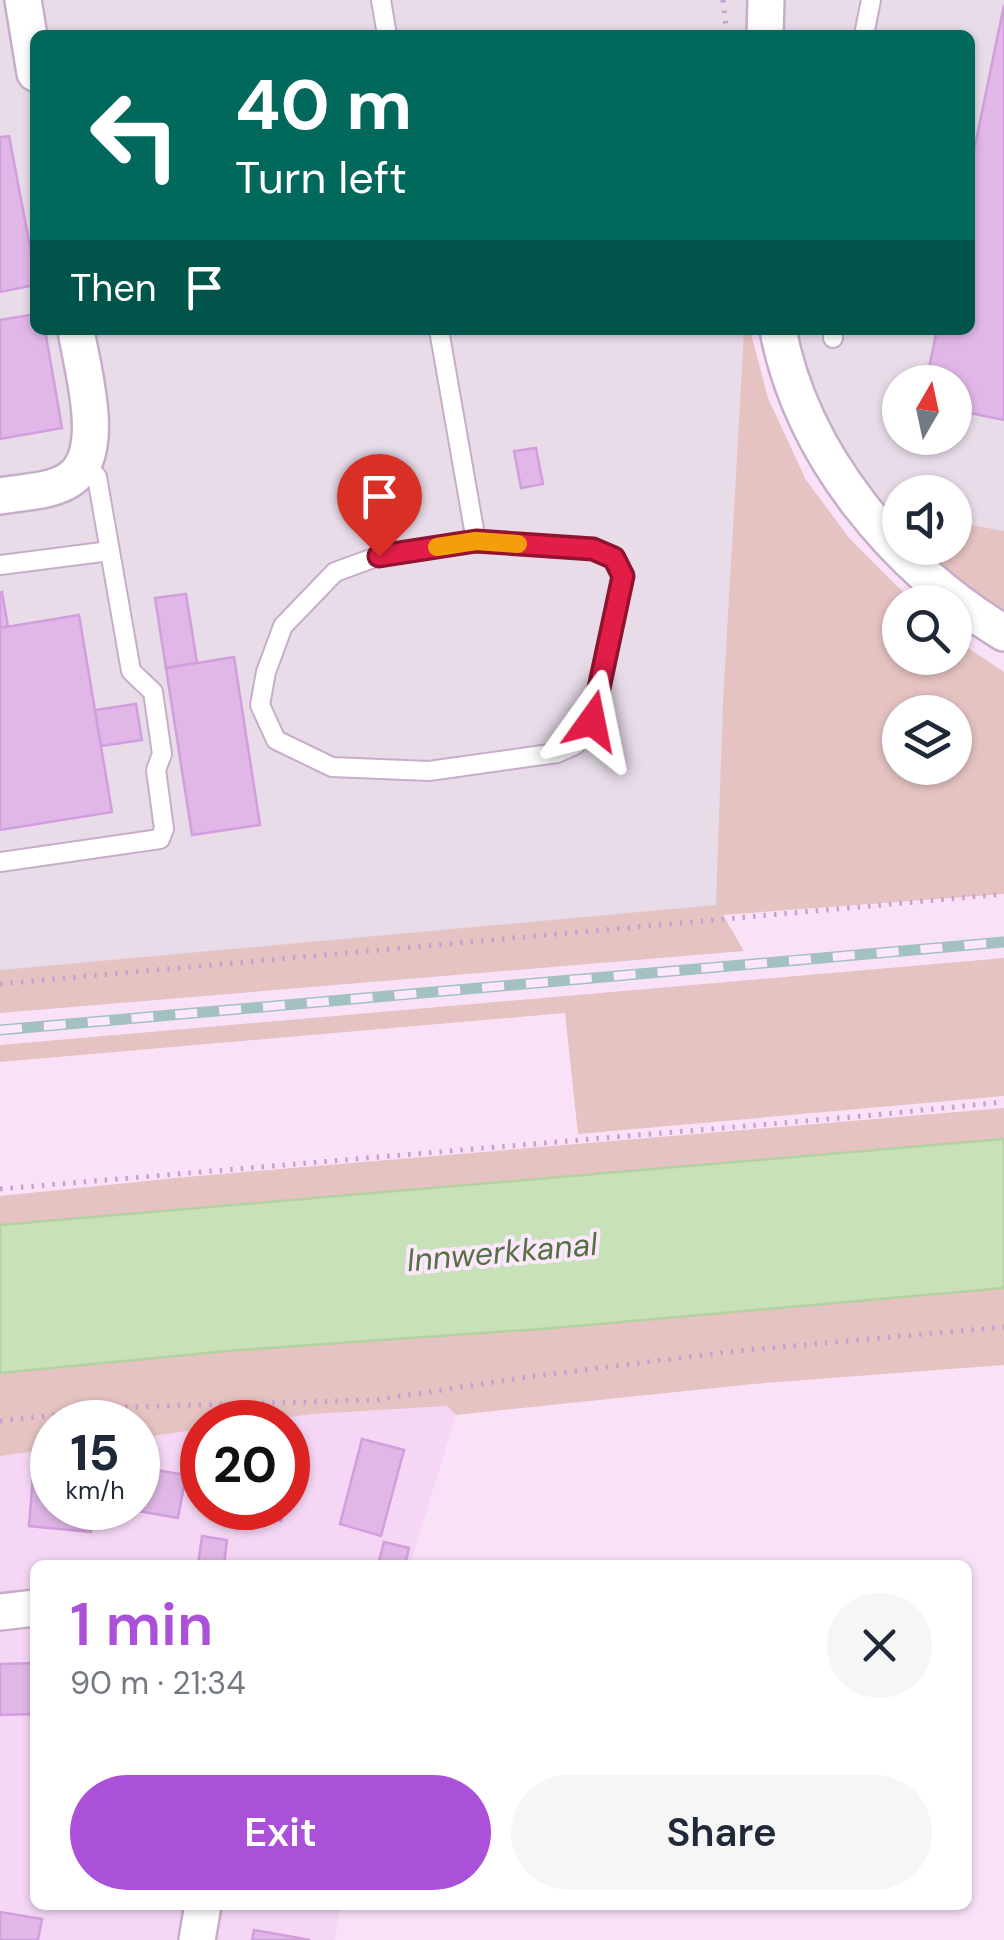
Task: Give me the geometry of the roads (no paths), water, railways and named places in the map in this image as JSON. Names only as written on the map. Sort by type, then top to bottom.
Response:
[{"type":"street","points":[[23,0],[30,43]]},
{"type":"street","points":[[0,496],[58,486],[80,471],[90,452],[92,425],[77,335]]},
{"type":"street","points":[[779,335],[813,432],[846,487],[885,535],[932,581],[1004,633]]},
{"type":"street","points":[[0,1612],[30,1609]]},
{"type":"street","points":[[196,1940],[202,1910]]},
{"type":"lane","points":[[381,0],[386,30]]},
{"type":"lane","points":[[865,30],[871,0]]},
{"type":"lane","points":[[440,335],[476,541]]},
{"type":"lane","points":[[0,862],[160,838],[164,829],[156,770],[162,754],[153,692],[130,671],[97,477],[84,462]]},
{"type":"lane","points":[[476,541],[593,549],[614,558],[623,576],[592,721],[575,745],[557,754],[429,771],[332,768],[276,740],[260,705],[266,672],[283,626],[335,572],[379,556],[476,541]]},
{"type":"lane","points":[[0,565],[110,551]]},
{"type":"water","name":"Innwerkkanal","points":[[1004,1139],[1004,1288],[0,1373],[0,1225]]},
{"type":"railway","points":[[0,1030],[1004,942]]}]
